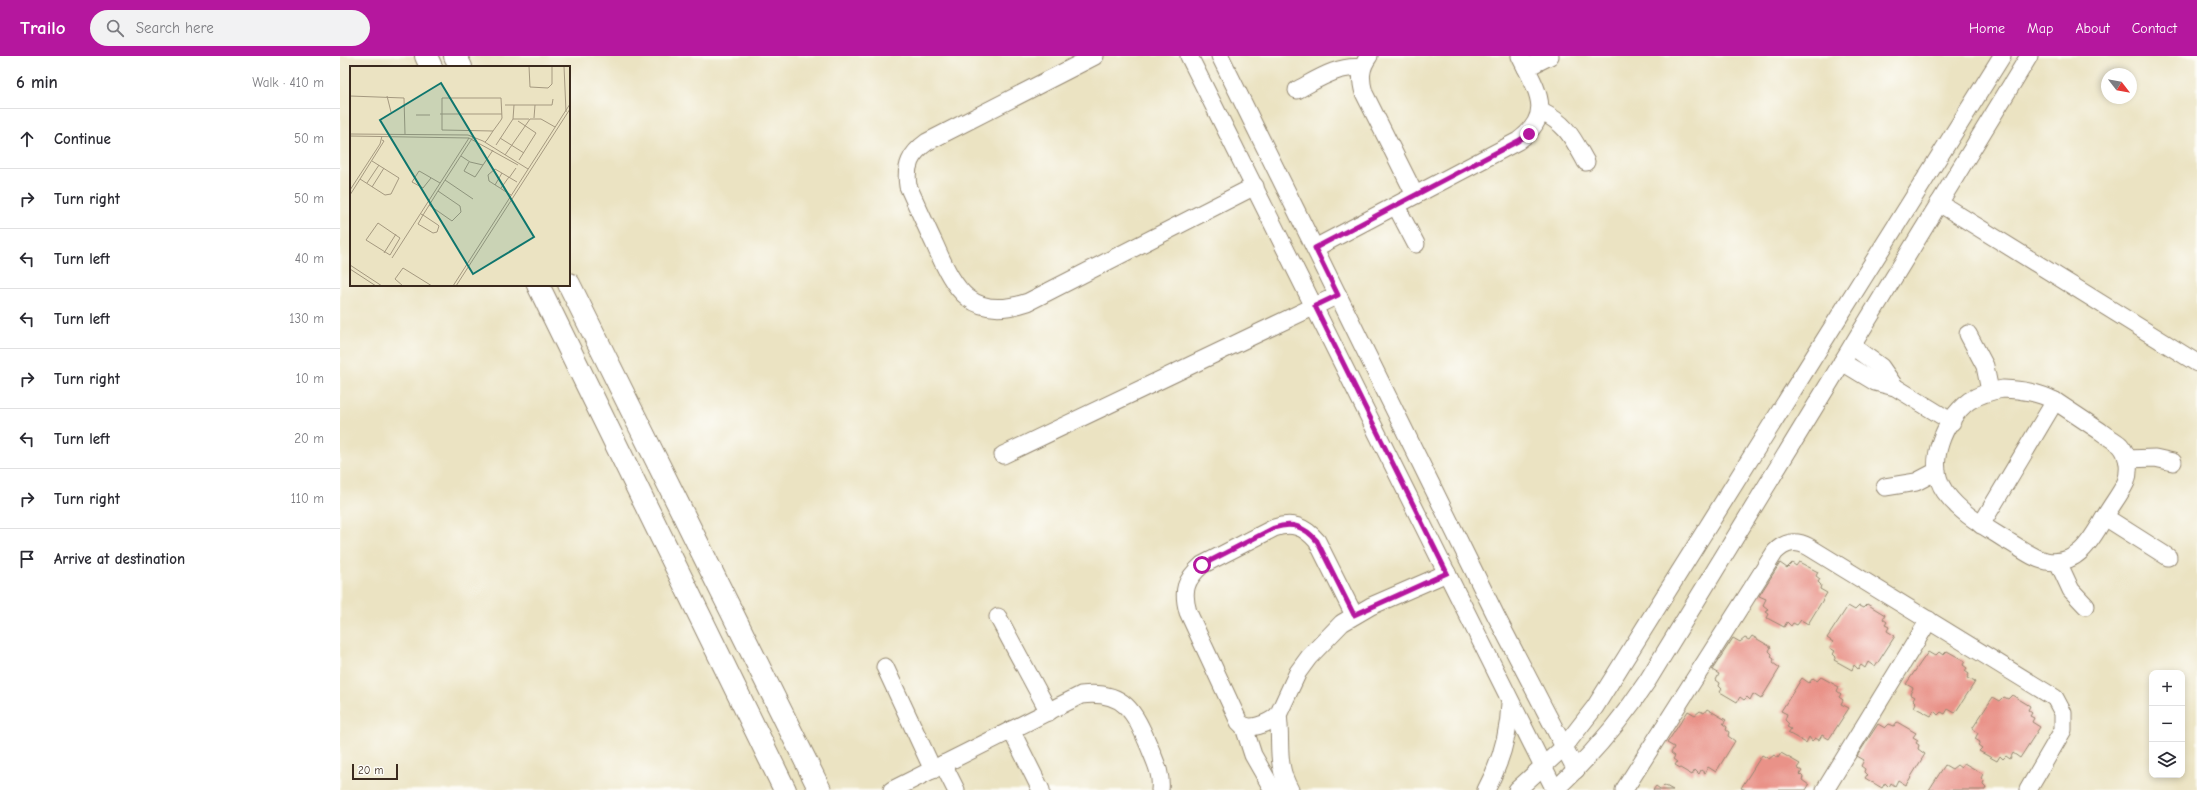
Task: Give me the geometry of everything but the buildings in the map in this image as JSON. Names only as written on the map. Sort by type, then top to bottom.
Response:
[{"type":"street","points":[[426,56],[431,66]]},
{"type":"street","points":[[455,56],[460,66]]},
{"type":"street","points":[[1095,56],[927,142],[916,150],[909,161],[906,173],[908,186],[949,277],[960,292],[974,302],[992,308],[1010,308],[1028,302],[1255,186]]},
{"type":"street","points":[[1189,56],[1315,306],[1510,703],[1555,790],[1576,770],[1615,727],[1636,698],[2029,56]]},
{"type":"street","points":[[1220,56],[1496,616],[1576,770]]},
{"type":"street","points":[[1315,248],[1529,134],[1536,123],[1540,111],[1539,94],[1523,62],[1550,56]]},
{"type":"street","points":[[1517,790],[1544,768],[1564,747],[1596,707],[2002,56]]},
{"type":"street","points":[[1297,90],[1337,70],[1353,67],[1365,62]]},
{"type":"street","points":[[1365,62],[1361,81],[1364,93],[1415,196]]},
{"type":"street","points":[[1540,111],[1563,124],[1573,137],[1586,162]]},
{"type":"street","points":[[1939,203],[2197,363]]},
{"type":"street","points":[[1396,206],[1416,244]]},
{"type":"street","points":[[538,286],[785,790]]},
{"type":"street","points":[[570,286],[820,790]]},
{"type":"street","points":[[1003,455],[1338,295]]},
{"type":"street","points":[[1968,334],[1985,366],[1990,391]]},
{"type":"street","points":[[1852,346],[1881,367],[1896,387]]},
{"type":"street","points":[[1842,362],[1875,382],[1896,387],[1952,422]]},
{"type":"street","points":[[2025,390],[2045,395],[2055,401],[2120,445],[2127,459],[2126,481],[2105,517],[2082,551],[2067,560],[2058,562],[2044,561],[1981,525],[1964,512],[1944,491],[1937,471],[1939,444],[1952,422],[1968,402],[1990,391],[2025,390]]},
{"type":"street","points":[[1981,525],[2055,401]]},
{"type":"street","points":[[2127,459],[2155,458],[2173,462]]},
{"type":"street","points":[[1885,487],[1916,482],[1937,471]]},
{"type":"street","points":[[2105,517],[2168,557]]},
{"type":"street","points":[[1273,790],[1253,755],[1244,726],[1240,722],[1188,612],[1184,599],[1186,586],[1192,574],[1202,565],[1274,528],[1286,524],[1298,526],[1309,532],[1317,541],[1354,615]]},
{"type":"street","points":[[1624,790],[1775,552],[1782,545],[1791,542],[1801,542],[2055,698],[2063,714],[2063,730],[2028,790]]},
{"type":"street","points":[[2058,562],[2071,590],[2086,606]]},
{"type":"street","points":[[1290,790],[1283,776],[1279,758],[1278,715],[1298,672],[1309,657],[1332,632],[1354,615],[1447,573]]},
{"type":"street","points":[[998,617],[1048,712]]},
{"type":"street","points":[[1825,790],[1929,620]]},
{"type":"street","points":[[885,667],[938,767],[956,790]]},
{"type":"street","points":[[734,687],[763,674]]},
{"type":"street","points":[[892,790],[1081,695],[1098,693],[1114,697],[1127,706],[1137,719],[1157,764],[1162,780],[1160,790]]},
{"type":"street","points":[[1486,790],[1494,776],[1504,746],[1510,703]]},
{"type":"street","points":[[1244,726],[1251,728],[1278,715]]},
{"type":"street","points":[[1012,730],[1041,790]]},
{"type":"route","points":[[1202,565],[1274,528],[1286,524],[1298,526],[1309,532],[1317,541],[1354,615],[1371,606],[1447,573],[1315,306],[1338,295],[1315,248],[1529,134]]}]
